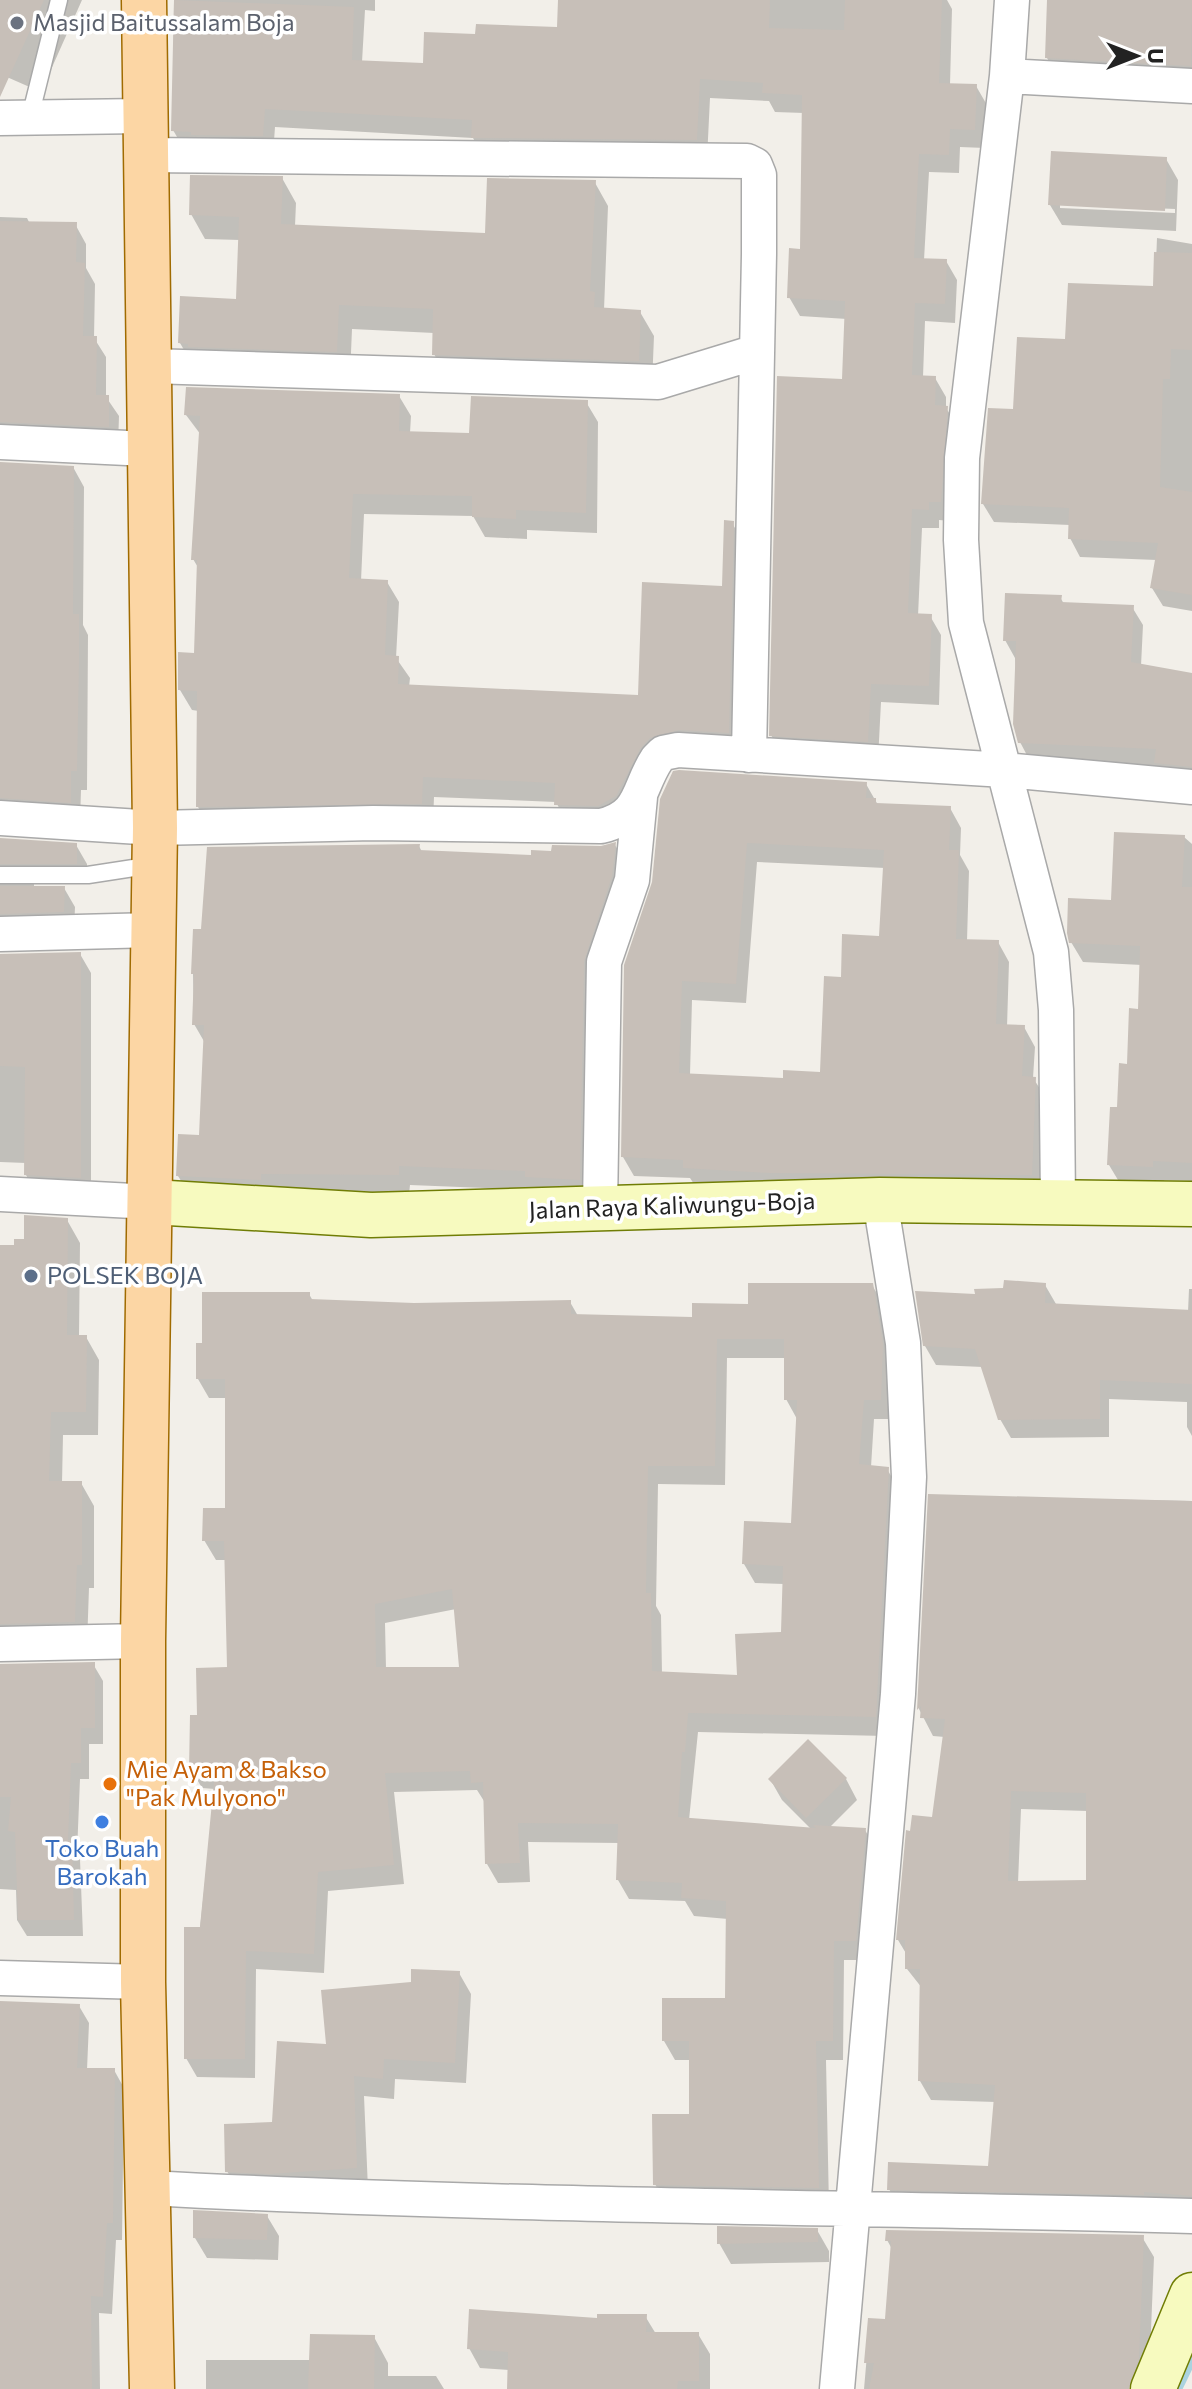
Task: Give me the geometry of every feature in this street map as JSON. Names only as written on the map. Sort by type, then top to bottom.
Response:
[{"type":"main road","points":[[144,0],[143,135],[150,366],[148,449],[155,846],[143,1641],[143,1982],[152,2389]]},
{"type":"main road","name":"Jalan Raya Kaliwungu-Boja","points":[[152,1202],[371,1215],[880,1200],[1192,1204]]},
{"type":"main road","points":[[1153,2389],[1192,2295]]},
{"type":"street","points":[[1012,0],[1007,76],[962,458],[961,540],[966,623],[1051,952],[1056,1010],[1058,1201]]},
{"type":"street","points":[[1007,76],[1192,86]]},
{"type":"street","points":[[15,118],[143,135],[752,162],[759,175],[749,755]]},
{"type":"street","points":[[150,366],[658,382],[756,352]]},
{"type":"street","points":[[0,442],[148,449]]},
{"type":"street","points":[[600,1207],[604,962],[632,880],[640,797],[649,770],[663,753],[678,750],[1005,770],[1192,787]]},
{"type":"street","points":[[0,818],[155,846],[373,823],[601,826],[618,822],[640,797]]},
{"type":"street","points":[[0,934],[154,930]]},
{"type":"street","points":[[0,1194],[152,1202]]},
{"type":"street","points":[[837,2389],[896,1725],[909,1477],[903,1343],[880,1200]]},
{"type":"street","points":[[0,1644],[143,1641]]},
{"type":"street","points":[[0,1978],[143,1982]]},
{"type":"street","points":[[146,2188],[651,2206],[851,2207],[1192,2216]]},
{"type":"lane","points":[[15,118],[59,0]]},
{"type":"lane","points":[[0,875],[88,875],[155,846]]},
{"type":"building","name":"Masjid Baitussalam Boja","points":[[0,0],[44,0],[0,97]]},
{"type":"building","points":[[174,0],[354,7],[352,60],[423,63],[424,32],[475,34],[476,24],[557,27],[558,0],[770,0],[769,28],[844,30],[845,0],[942,0],[939,83],[977,84],[975,130],[950,129],[949,155],[919,154],[914,258],[947,259],[945,304],[915,303],[912,375],[936,376],[935,405],[948,406],[941,502],[929,502],[929,510],[912,509],[908,613],[932,614],[929,686],[871,684],[868,742],[769,736],[777,376],[842,379],[845,301],[787,298],[789,248],[800,249],[802,95],[762,93],[763,83],[700,79],[697,140],[471,138],[472,120],[265,109],[263,136],[191,135],[191,132],[171,131]]},
{"type":"building","points":[[1047,0],[1192,0],[1191,66],[1045,58]]},
{"type":"building","points":[[1051,151],[1167,157],[1165,211],[1048,205]]},
{"type":"building","points":[[190,175],[283,176],[281,224],[485,233],[487,178],[596,180],[590,291],[595,292],[594,307],[641,310],[639,361],[432,355],[433,309],[339,305],[337,352],[188,347],[188,344],[178,343],[180,296],[236,299],[239,217],[189,215]]},
{"type":"building","points":[[0,221],[77,222],[76,262],[85,263],[83,336],[97,336],[96,395],[109,395],[109,427],[0,422]]},
{"type":"building","points":[[1154,252],[1192,253],[1192,350],[1171,349],[1170,379],[1163,379],[1160,487],[1192,492],[1192,595],[1150,588],[1158,543],[1068,539],[1069,508],[981,504],[988,408],[1013,409],[1017,337],[1065,339],[1068,283],[1153,286]]},
{"type":"building","points":[[186,387],[400,394],[399,431],[469,433],[471,396],[588,400],[586,513],[516,510],[516,519],[472,517],[472,496],[353,494],[349,578],[388,580],[385,655],[399,656],[398,684],[638,695],[642,582],[722,586],[724,520],[734,521],[729,733],[679,730],[650,738],[640,749],[616,796],[598,806],[554,805],[555,783],[423,777],[422,804],[196,807],[197,691],[178,690],[178,652],[194,653],[197,560],[191,560],[200,416],[184,415]]},
{"type":"building","points":[[0,462],[74,466],[73,614],[79,614],[79,661],[77,771],[71,771],[71,803],[0,798]]},
{"type":"building","points":[[1005,593],[1062,595],[1061,602],[1134,605],[1131,662],[1192,673],[1192,767],[1154,763],[1156,749],[1018,743],[1013,724],[1016,641],[1003,641]]},
{"type":"building","points":[[673,771],[867,782],[866,798],[876,798],[876,803],[951,806],[949,850],[959,850],[956,939],[999,940],[996,1024],[1025,1025],[1022,1076],[1036,1077],[1032,1175],[769,1173],[683,1168],[683,1160],[621,1157],[624,965],[652,882],[660,799]],"holes":[[[747,843],[884,850],[879,936],[842,934],[841,977],[824,976],[820,1072],[783,1070],[783,1078],[679,1073],[682,981],[736,984]]]},
{"type":"building","points":[[1114,832],[1185,835],[1182,887],[1192,887],[1192,1163],[1153,1161],[1153,1167],[1107,1165],[1110,1107],[1117,1107],[1119,1063],[1127,1064],[1129,1008],[1138,1009],[1140,946],[1069,943],[1067,933],[1068,898],[1111,900]]},
{"type":"building","points":[[0,838],[77,843],[77,864],[0,864]]},
{"type":"building","points":[[616,842],[612,876],[584,961],[580,1180],[525,1177],[525,1171],[399,1166],[399,1175],[261,1174],[261,1180],[176,1176],[178,1134],[199,1135],[204,1025],[192,1025],[194,974],[191,974],[193,929],[201,929],[207,847],[420,844],[419,850],[531,855],[531,850],[551,851],[552,845],[601,846]]},
{"type":"building","points":[[0,886],[65,886],[64,912],[0,914]]},
{"type":"building","points":[[81,952],[81,1178],[24,1175],[25,1067],[0,1066],[0,954]]},
{"type":"building","points":[[24,1215],[68,1218],[67,1335],[87,1335],[86,1412],[51,1412],[49,1481],[82,1481],[82,1565],[77,1565],[75,1622],[0,1624],[0,1245],[14,1245],[14,1239],[24,1239]]},
{"type":"building","points":[[1004,1280],[1046,1283],[1045,1303],[1192,1310],[1192,1384],[1100,1380],[1100,1419],[998,1420],[975,1349],[923,1346],[915,1291],[975,1294],[974,1289],[1003,1288]]},
{"type":"building","points":[[748,1283],[873,1283],[883,1344],[881,1400],[864,1400],[859,1464],[889,1467],[876,1717],[688,1713],[685,1752],[682,1752],[678,1817],[816,1828],[813,1825],[866,1828],[856,1941],[834,1941],[833,2041],[816,2041],[819,2188],[653,2185],[652,2114],[689,2114],[689,2041],[662,2041],[662,1998],[725,1998],[726,1901],[681,1898],[682,1883],[616,1880],[618,1824],[518,1823],[520,1863],[485,1864],[483,1782],[471,1783],[470,1771],[385,1773],[394,1865],[318,1872],[314,1954],[246,1951],[245,2059],[184,2059],[184,1927],[200,1927],[215,1771],[189,1770],[190,1715],[197,1715],[196,1668],[227,1667],[224,1541],[202,1541],[203,1508],[225,1508],[225,1379],[196,1379],[196,1343],[202,1343],[202,1292],[310,1292],[310,1299],[414,1303],[571,1300],[571,1314],[692,1317],[692,1303],[748,1304]],"holes":[[[717,1339],[784,1339],[784,1400],[797,1400],[791,1523],[744,1521],[742,1564],[783,1566],[781,1632],[735,1634],[737,1675],[652,1671],[651,1593],[646,1593],[648,1466],[715,1466]],[[452,1589],[459,1667],[376,1667],[375,1604]]]},
{"type":"building","points":[[928,1494],[1192,1501],[1192,2196],[1144,2192],[1144,2195],[887,2190],[888,2162],[988,2166],[995,2085],[918,2081],[920,1969],[905,1969],[905,1940],[896,1940],[906,1830],[910,1831],[912,1815],[932,1817],[945,1719],[920,1718],[921,1706],[917,1710]],"holes":[[[1011,1791],[1086,1793],[1086,1880],[1008,1881]]]},
{"type":"building","points":[[95,1662],[95,1728],[81,1728],[81,1763],[71,1763],[68,1840],[72,1840],[74,1920],[18,1920],[15,1832],[8,1831],[11,1797],[0,1797],[0,1664]]},
{"type":"building","points":[[808,1739],[847,1778],[806,1818],[768,1779]]},
{"type":"building","points":[[411,1969],[460,1971],[455,2063],[384,2059],[383,2079],[354,2076],[357,2168],[269,2174],[225,2172],[224,2124],[272,2122],[277,2041],[326,2044],[321,1990],[411,1982]]},
{"type":"building","points":[[0,2001],[80,2004],[77,2068],[115,2068],[113,2223],[107,2223],[103,2297],[91,2296],[92,2389],[0,2389]]},
{"type":"building","points":[[193,2210],[268,2214],[267,2240],[193,2238]]},
{"type":"building","points":[[717,2226],[818,2228],[818,2242],[717,2244]]},
{"type":"building","points":[[886,2230],[1144,2235],[1139,2358],[1129,2389],[869,2389],[874,2363],[864,2363],[868,2318],[885,2319],[891,2241],[885,2241]]},
{"type":"building","points":[[469,2309],[597,2318],[597,2314],[647,2314],[646,2332],[699,2332],[699,2381],[678,2381],[677,2389],[507,2389],[508,2352],[467,2349]]},
{"type":"building","points":[[310,2334],[375,2335],[374,2389],[308,2389]]},
{"type":"waterway","points":[[1176,2389],[1192,2356]]},
{"type":"place","name":"Masjid Baitussalam Boja","points":[[17,23]]},
{"type":"place","name":"POLSEK BOJA","points":[[31,1276]]},
{"type":"place","name":"Mie Ayam & Bakso \"Pak Mulyono\"","points":[[110,1784]]},
{"type":"place","name":"Toko Buah Barokah","points":[[102,1822]]}]
